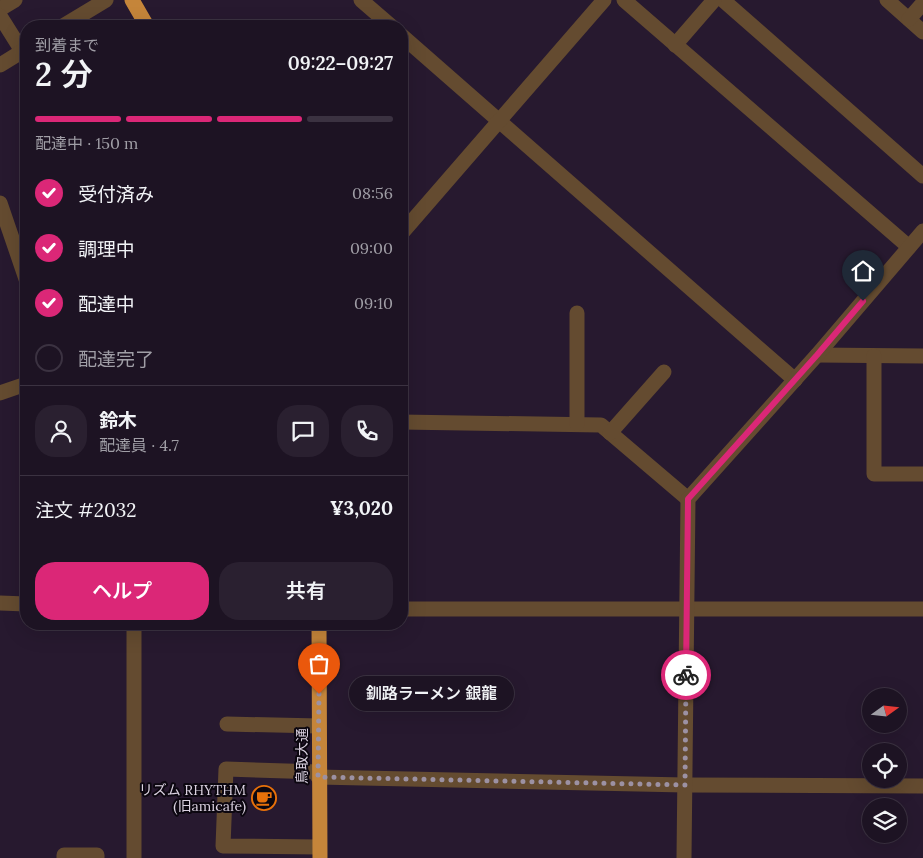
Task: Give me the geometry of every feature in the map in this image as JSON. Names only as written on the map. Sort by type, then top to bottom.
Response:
[{"type":"highway","points":[[132,0],[144,20]]},
{"type":"highway","name":"鳥取大通","points":[[319,630],[318,774],[320,853]]},
{"type":"street","points":[[0,9],[15,0]]},
{"type":"street","points":[[73,20],[106,0]]},
{"type":"street","points":[[361,0],[384,20]]},
{"type":"street","points":[[408,226],[604,0]]},
{"type":"street","points":[[624,0],[675,45],[918,238],[817,355],[688,499],[684,858]]},
{"type":"street","points":[[675,45],[714,0]]},
{"type":"street","points":[[722,0],[923,176]]},
{"type":"street","points":[[887,0],[923,32]]},
{"type":"street","points":[[909,19],[923,3]]},
{"type":"street","points":[[0,16],[20,44]]},
{"type":"street","points":[[408,41],[794,380]]},
{"type":"street","points":[[0,65],[20,52]]},
{"type":"street","points":[[0,203],[20,261]]},
{"type":"street","points":[[577,424],[578,314]]},
{"type":"street","points":[[817,355],[923,356]]},
{"type":"street","points":[[874,356],[874,474],[923,474]]},
{"type":"street","points":[[610,433],[664,372]]},
{"type":"street","points":[[0,393],[20,386]]},
{"type":"street","points":[[408,422],[600,425],[688,499]]},
{"type":"street","points":[[0,603],[20,604]]},
{"type":"street","points":[[408,609],[923,609]]},
{"type":"street","points":[[134,630],[134,858]]},
{"type":"street","points":[[227,724],[319,726]]},
{"type":"street","points":[[320,853],[223,846],[226,769],[318,774],[685,785],[923,786]]},
{"type":"street","points":[[64,858],[64,855],[97,855],[97,858]]},
{"type":"way so far","points":[[319,694],[318,777],[685,785],[686,675]]},
{"type":"place","name":"釧路ラーメン 銀龍","points":[[319,694]]},
{"type":"place","name":"リズム RHYTHM (旧amicafe)","points":[[264,798]]},
{"type":"route","points":[[686,675],[688,499],[863,301]]}]
